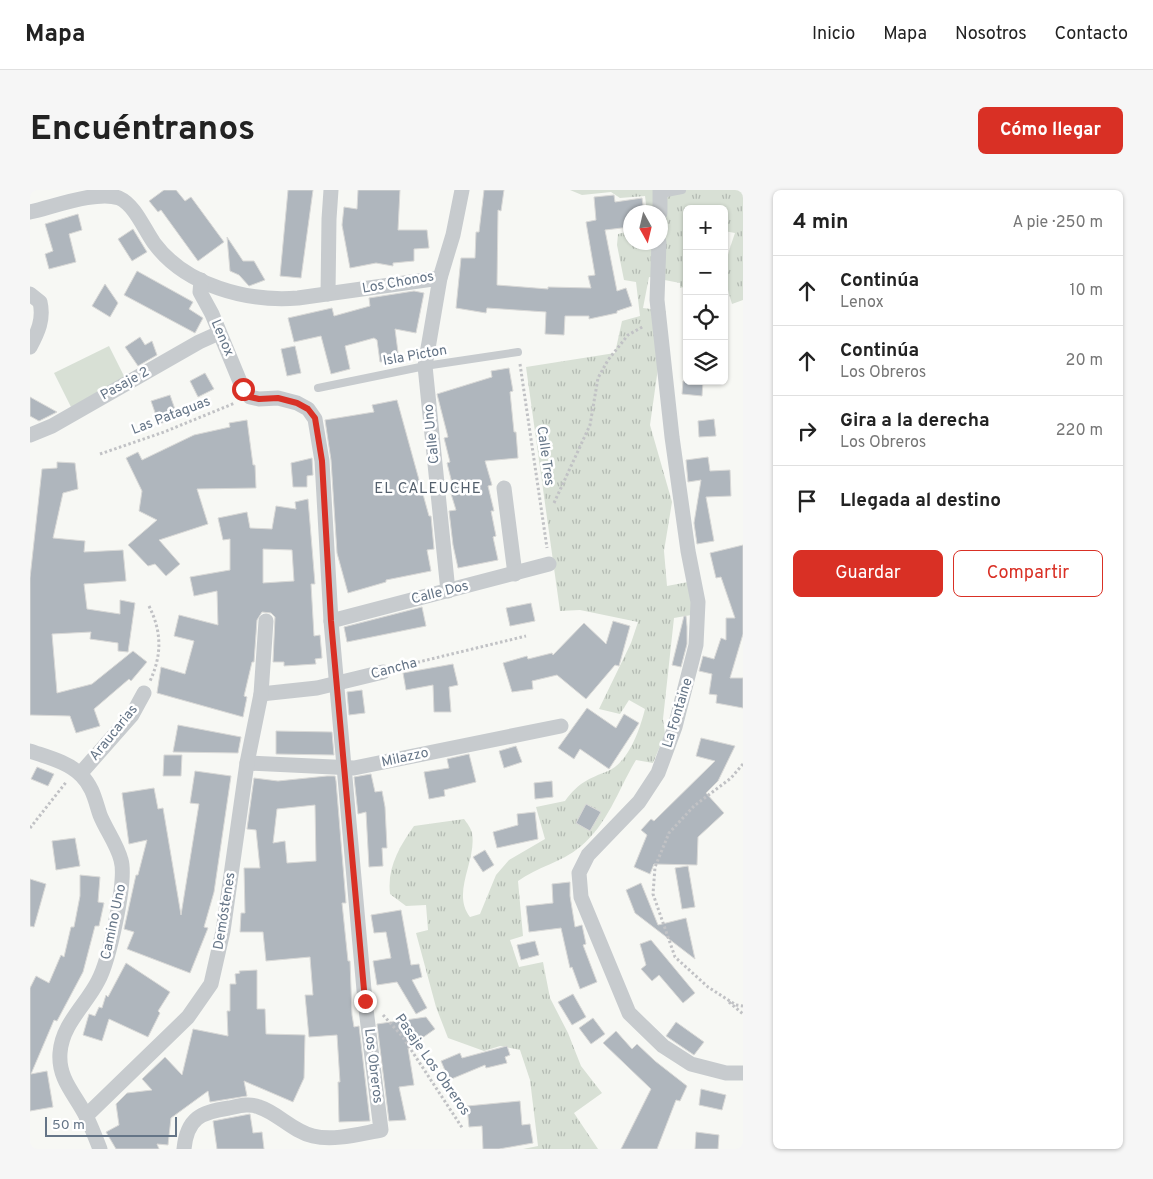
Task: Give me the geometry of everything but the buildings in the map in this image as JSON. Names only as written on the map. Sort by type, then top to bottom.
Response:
[{"type":"street","points":[[30,212],[94,196],[107,195],[120,198],[129,206],[165,255],[200,280],[248,296],[280,299],[328,294],[331,190]]},
{"type":"street","name":"Los Chonos","points":[[328,294],[440,278],[453,235],[462,190]]},
{"type":"street","points":[[660,205],[661,192]]},
{"type":"street","name":"La Fontaine","points":[[659,250],[657,300],[672,437],[688,552],[698,602],[696,645],[675,727],[658,773],[639,802],[588,855],[579,872],[581,897],[629,1013],[663,1046],[691,1064],[726,1073],[743,1074]]},
{"type":"street","name":"Calle Uno","points":[[440,278],[425,366],[448,591]]},
{"type":"street","name":"Lenox","points":[[200,280],[200,292],[243,389],[250,397]]},
{"type":"street","points":[[30,294],[40,302],[42,312],[42,320],[30,347]]},
{"type":"street","name":"Pasaje 2","points":[[30,435],[52,426],[199,342],[219,333]]},
{"type":"street","name":"Los Obreros","points":[[184,1149],[187,1131],[200,1116],[208,1111],[247,1104],[267,1110],[298,1130],[312,1136],[334,1138],[381,1130],[365,1001],[331,621],[322,461],[315,418],[308,409],[297,403],[278,398],[259,399],[250,397]]},
{"type":"street","points":[[504,488],[515,574]]},
{"type":"street","name":"Calle Dos","points":[[331,621],[549,564]]},
{"type":"street","name":"Demóstenes","points":[[86,1116],[188,1017],[211,984],[223,931],[247,763],[261,694],[266,621]]},
{"type":"street","name":"Cancha","points":[[261,694],[302,691],[382,672]]},
{"type":"street","name":"Araucarias","points":[[78,772],[132,715],[144,693]]},
{"type":"street","name":"Milazzo","points":[[247,763],[344,769],[367,766],[562,726]]},
{"type":"street","name":"Camino Uno","points":[[30,751],[62,763],[78,772],[93,790],[100,815],[121,859],[124,875],[122,891],[98,981],[66,1029],[62,1040],[60,1073],[86,1116]]},
{"type":"street","points":[[86,1116],[100,1149]]},
{"type":"lane","points":[[661,192],[682,190]]},
{"type":"lane","name":"Isla Picton","points":[[318,388],[425,366],[518,352]]},
{"type":"path","points":[[554,503],[590,425],[598,378],[608,360],[628,335],[640,327],[660,321]]},
{"type":"path","name":"Calle Tres","points":[[518,352],[549,564]]},
{"type":"path","name":"Las Pataguas","points":[[100,454],[164,432],[250,397]]},
{"type":"path","name":"Araucarias","points":[[144,693],[158,663],[160,640],[157,622],[149,606]]},
{"type":"path","name":"Cancha","points":[[382,672],[526,636]]},
{"type":"path","points":[[743,764],[731,778],[694,806],[669,833],[655,867],[653,894],[675,957],[708,987],[743,1006]]},
{"type":"path","points":[[30,828],[78,772]]},
{"type":"path","points":[[726,998],[743,1014]]},
{"type":"path","name":"Pasaje Los Obreros","points":[[382,1013],[402,1036],[462,1129]]},
{"type":"green space","points":[[570,190],[743,190],[743,300],[732,304],[728,287],[728,253],[735,233],[728,232],[728,205],[683,205],[683,287],[680,288],[680,283],[649,277],[643,308],[666,311],[650,425],[672,502],[664,551],[667,586],[688,582],[697,614],[674,618],[663,719],[665,734],[653,763],[636,760],[598,828],[580,847],[565,857],[518,881],[523,936],[510,940],[519,967],[543,962],[550,998],[568,1033],[581,1066],[602,1093],[574,1113],[598,1149],[523,1149],[538,1146],[530,1080],[520,1050],[500,1046],[484,1051],[448,1038],[436,1007],[416,933],[428,930],[426,905],[406,906],[390,894],[390,875],[395,858],[414,826],[464,819],[471,831],[473,844],[463,897],[470,917],[480,914],[496,875],[509,860],[545,839],[536,807],[565,801],[584,782],[615,767],[628,753],[645,709],[629,700],[620,714],[599,709],[631,643],[638,622],[580,610],[560,611],[526,367],[615,353],[622,321],[640,316],[636,282],[624,280],[617,245],[618,234],[623,233],[623,250],[668,250],[668,205],[646,205],[645,196],[620,198],[611,192],[582,195]]},
{"type":"green space","points":[[109,346],[126,380],[71,407],[54,373]]},
{"type":"district","name":"EL CALEUCHE","points":[[428,489]]},
{"type":"route","points":[[243,389],[250,397],[259,399],[278,398],[297,403],[308,409],[315,418],[322,461],[331,621],[365,1001]]}]
